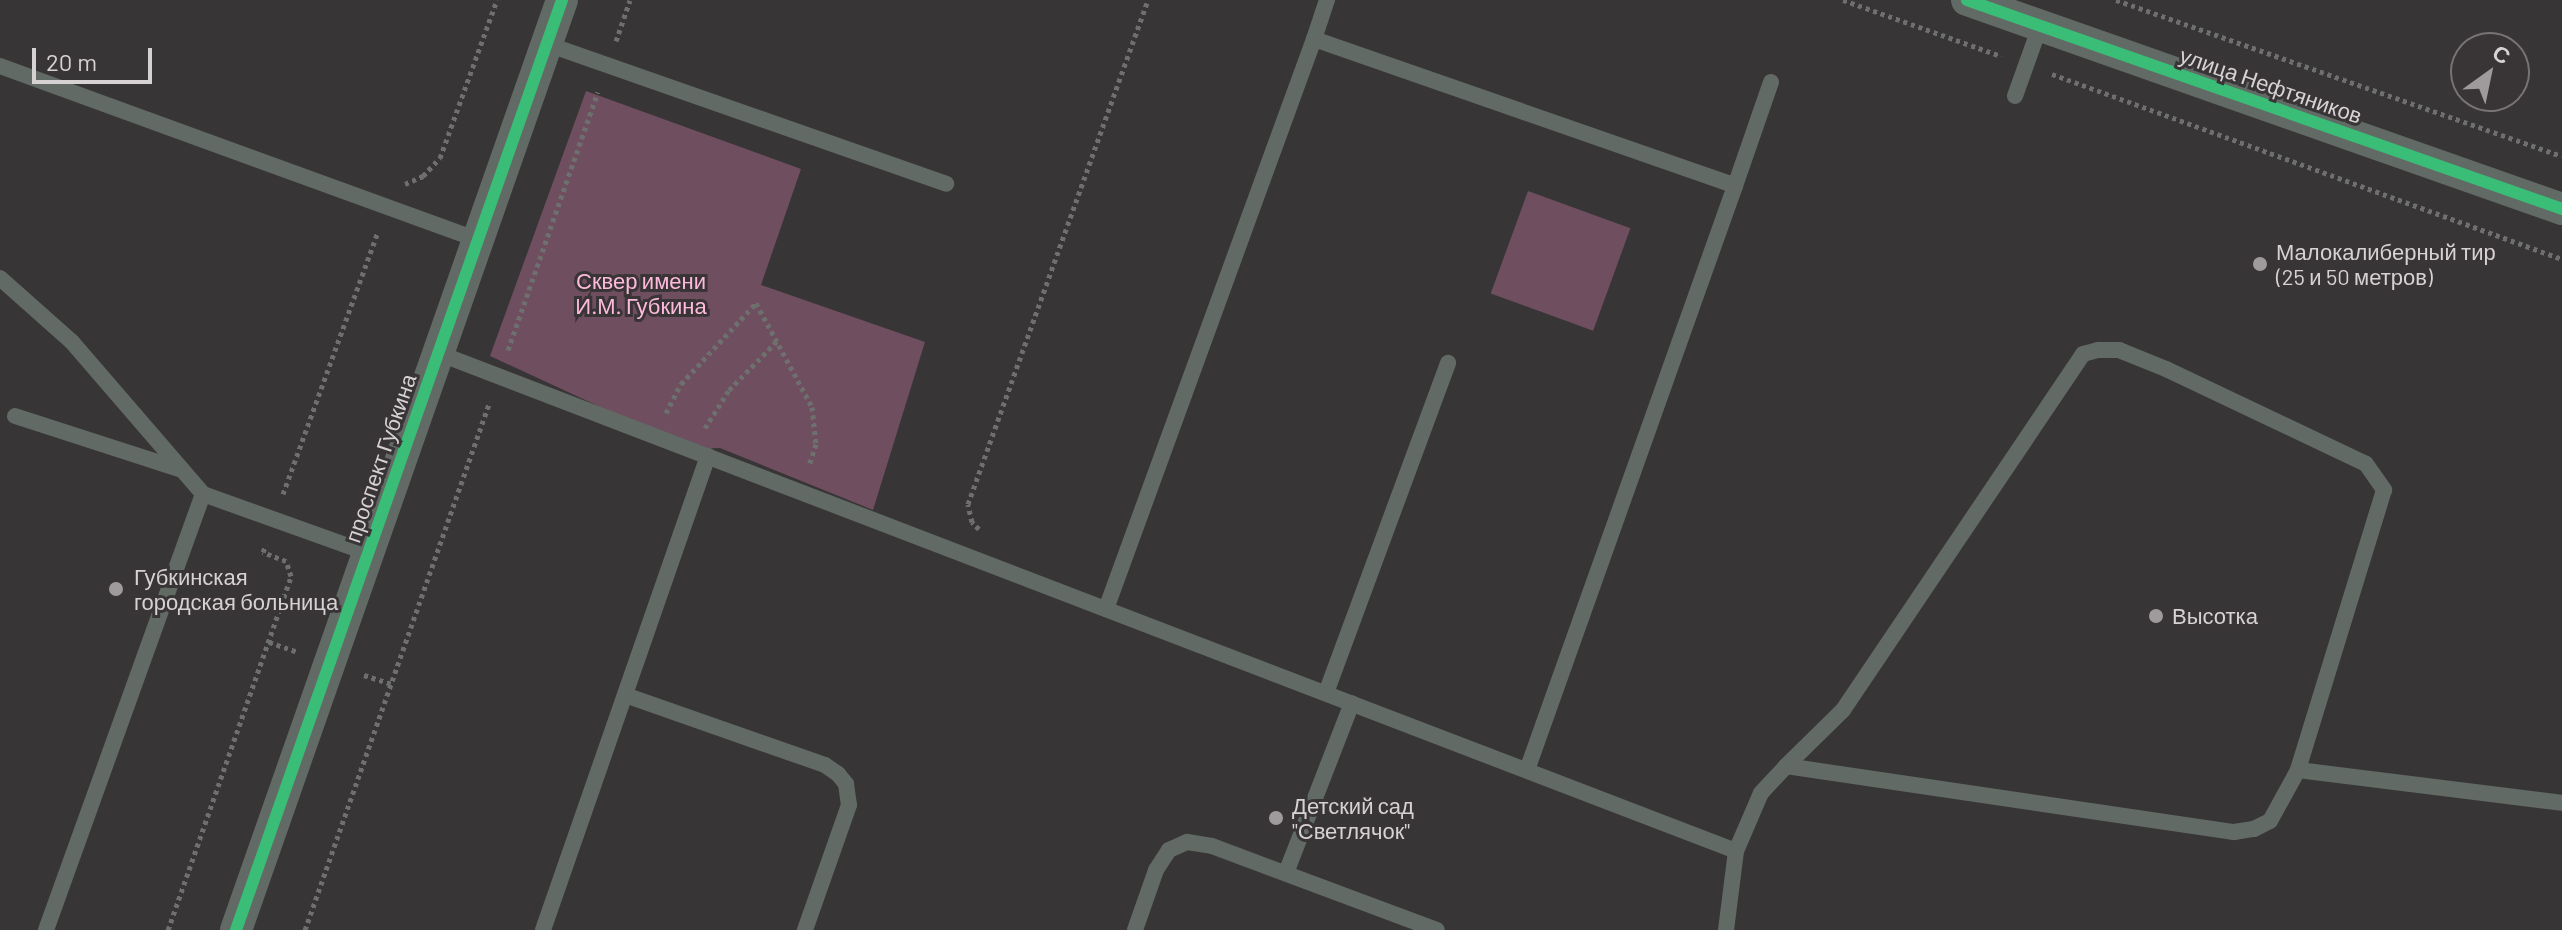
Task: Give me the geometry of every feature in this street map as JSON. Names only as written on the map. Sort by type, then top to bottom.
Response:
[{"type":"street","name":"проспект Губкина","points":[[236,930],[562,0]]},
{"type":"street","name":"улица Нефтяников","points":[[1967,0],[2562,209]]},
{"type":"lane","points":[[1106,609],[1327,0]]},
{"type":"lane","points":[[2015,96],[2040,26]]},
{"type":"lane","points":[[1314,39],[1735,186]]},
{"type":"lane","points":[[547,44],[946,184]]},
{"type":"lane","points":[[0,66],[478,240]]},
{"type":"lane","points":[[1527,770],[1771,82]]},
{"type":"lane","points":[[0,278],[72,342],[203,494],[368,553]]},
{"type":"lane","points":[[1726,930],[1736,851],[1761,793],[1786,766],[1843,710],[2083,354],[2119,350],[2166,369],[2366,464],[2384,490],[2298,770],[2280,809],[2270,821],[2254,829],[2234,832],[1786,766]]},
{"type":"lane","points":[[438,353],[1736,851]]},
{"type":"lane","points":[[1326,693],[1448,363]]},
{"type":"lane","points":[[15,416],[184,471]]},
{"type":"lane","points":[[543,930],[708,456]]},
{"type":"lane","points":[[46,930],[203,494]]},
{"type":"lane","points":[[625,695],[825,765],[846,784],[849,805],[805,930]]},
{"type":"lane","points":[[1286,873],[1352,703]]},
{"type":"lane","points":[[2298,770],[2562,803]]},
{"type":"lane","points":[[1135,930],[1156,870],[1169,850],[1187,842],[1212,846],[1437,930]]},
{"type":"path","points":[[168,930],[291,576],[286,561],[263,552],[274,519],[393,189],[423,176],[440,158],[497,0]]},
{"type":"path","points":[[305,930],[630,0]]},
{"type":"path","points":[[988,535],[972,522],[968,504],[1148,0]]},
{"type":"path","points":[[1843,0],[2562,259]]},
{"type":"path","points":[[2116,0],[2562,156]]},
{"type":"path","points":[[654,435],[681,384],[756,303],[812,407],[816,444],[801,491]]},
{"type":"path","points":[[691,449],[729,390],[778,340]]},
{"type":"green space","name":"Сквер имени И.М. Губкина","points":[[586,91],[801,169],[761,285],[925,342],[873,510],[720,448],[691,449],[490,356]]},
{"type":"green space","points":[[1528,191],[1630,228],[1593,331],[1491,293]]},
{"type":"cycle path","points":[[236,930],[562,0]]},
{"type":"cycle path","points":[[1967,0],[2562,209]]},
{"type":"place","name":"Малокалиберный тир (25 и 50 метров)","points":[[2260,264]]},
{"type":"place","name":"Губкинская городская больница","points":[[116,589]]},
{"type":"place","name":"Высотка","points":[[2156,616]]},
{"type":"place","name":"Детский сад \"Светлячок\"","points":[[1276,818]]}]
